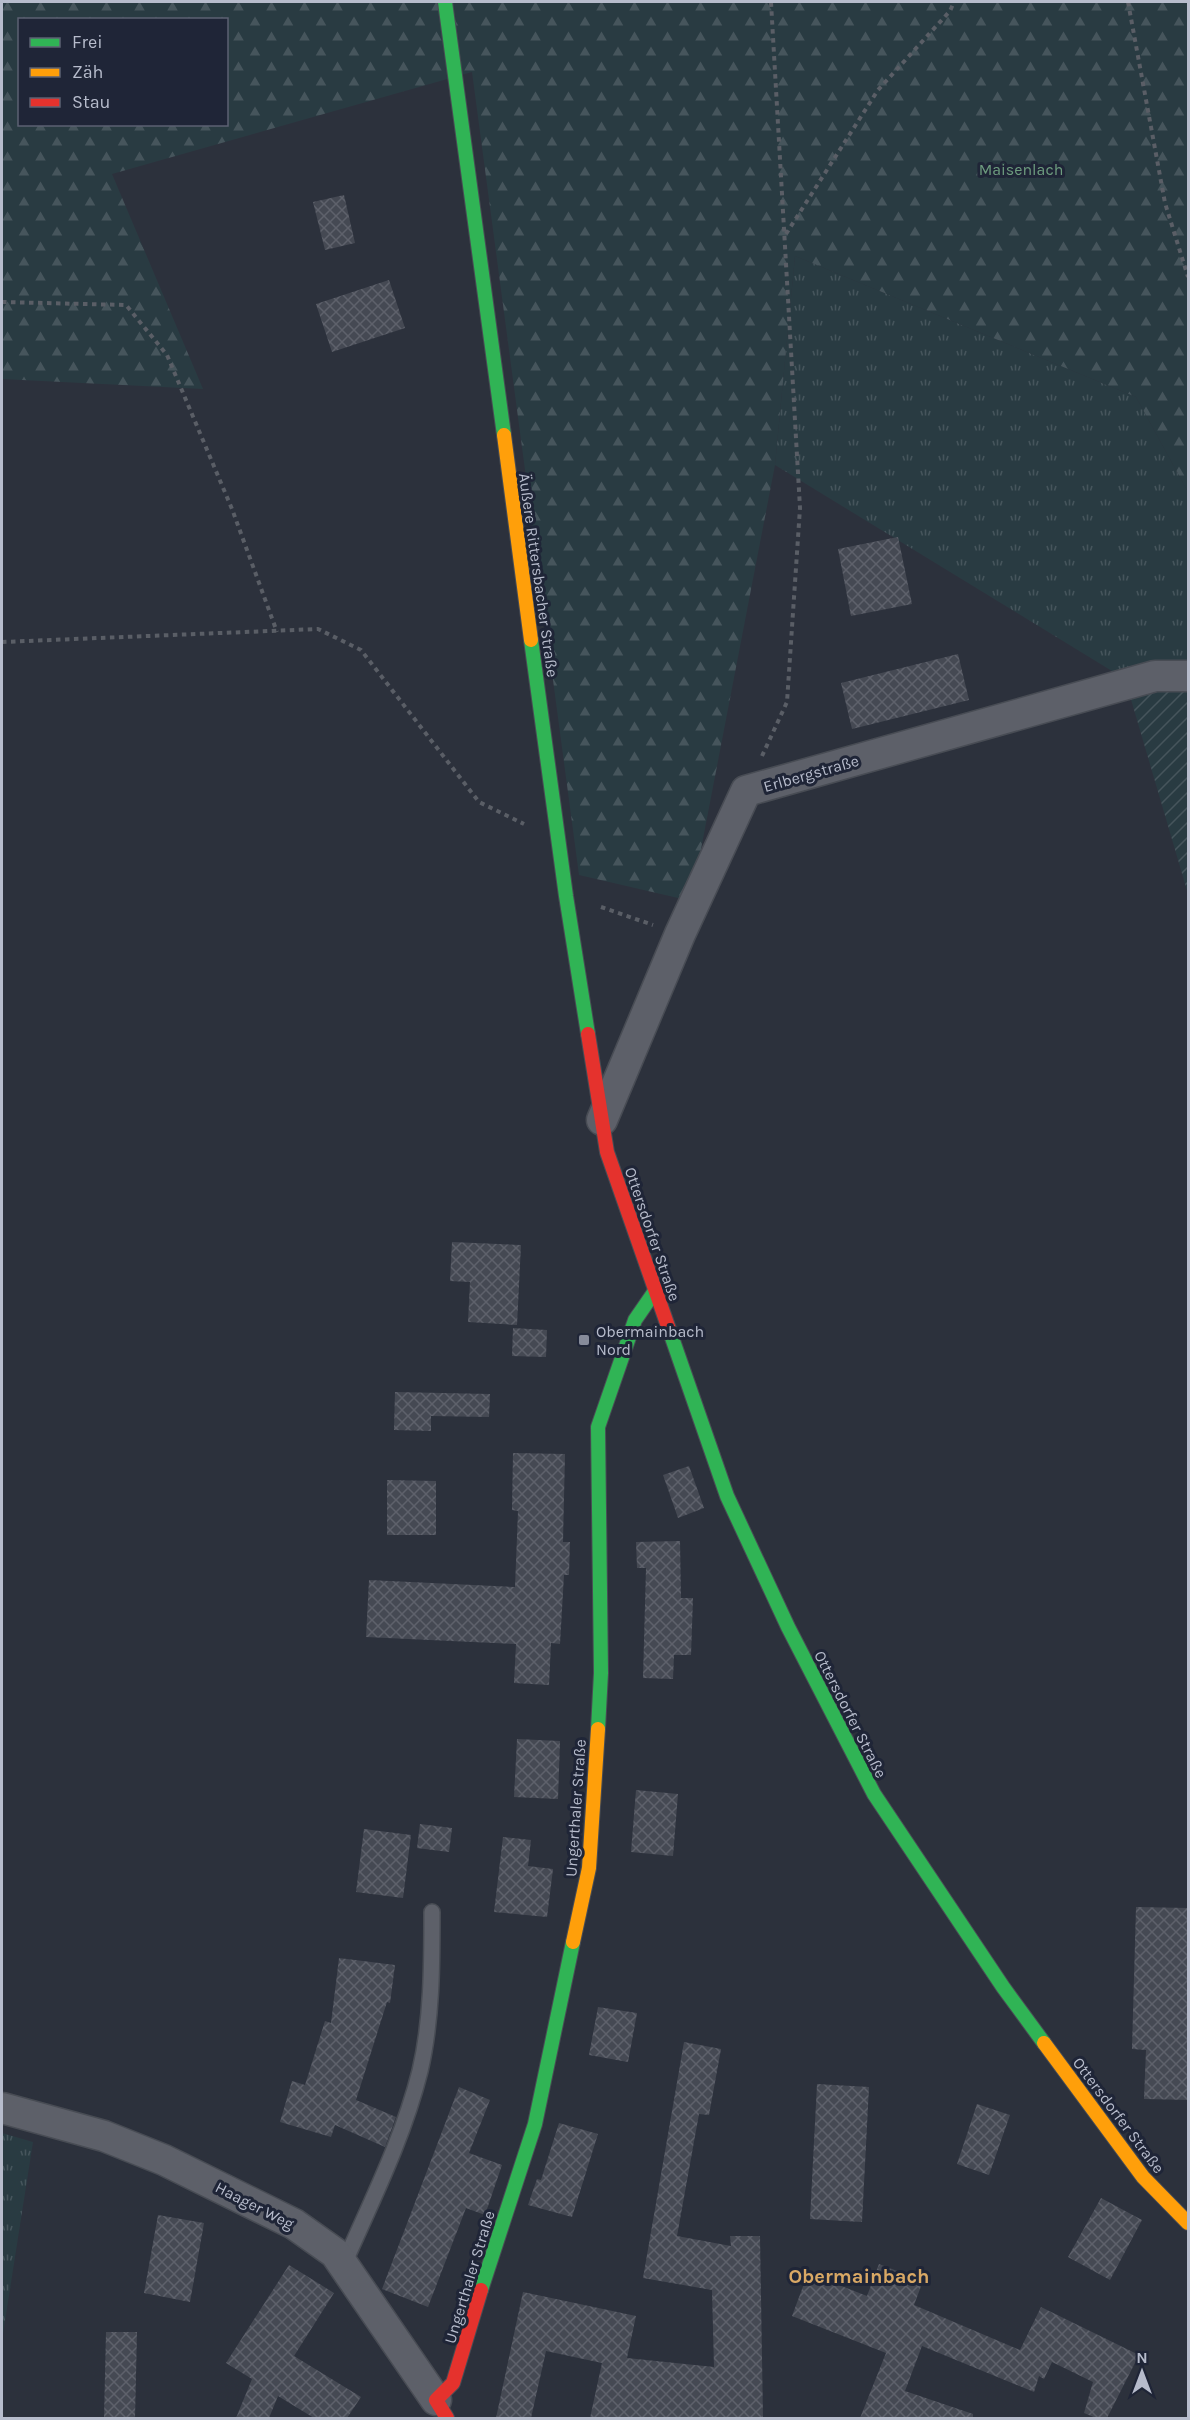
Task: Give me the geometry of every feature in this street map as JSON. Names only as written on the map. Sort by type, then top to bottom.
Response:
[{"type":"main road","name":"Äußere Rittersbacher Straße","points":[[446,2],[566,896],[607,1152]]},
{"type":"main road","name":"Ottersdorfer Straße","points":[[607,1152],[727,1496],[788,1627],[874,1794],[1003,1987],[1143,2177],[1188,2223]]},
{"type":"main road","name":"Ungerthaler Straße","points":[[442,2409],[461,2362],[476,2304],[535,2124],[589,1868],[601,1673],[598,1427],[635,1320],[655,1291]]},
{"type":"street","name":"Erlbergstraße","points":[[602,1120],[680,934],[746,791],[1155,676],[1188,676]]},
{"type":"street","name":"Haager Weg","points":[[2,2108],[104,2136],[164,2160],[294,2224],[336,2253],[442,2409]]},
{"type":"lane","points":[[344,2266],[402,2132],[420,2069],[432,1968],[432,1912]]},
{"type":"path","points":[[746,791],[788,702],[800,508],[771,2]]},
{"type":"path","points":[[785,235],[878,90],[950,11],[954,2]]},
{"type":"path","points":[[1128,2],[1165,203],[1188,277]]},
{"type":"path","points":[[2,302],[126,305],[167,355],[232,509],[278,632]]},
{"type":"path","points":[[2,642],[318,629],[361,650],[479,802],[525,825]]},
{"type":"path","points":[[566,896],[680,934]]},
{"type":"green space","name":"Maisenlach","points":[[2,2],[1188,2],[1188,492],[1136,397],[795,256],[775,465],[691,901],[579,875],[472,72],[112,174],[203,389],[2,379]]},
{"type":"green space","points":[[795,256],[1136,397],[1188,492],[1188,672],[1125,679],[775,465]]},
{"type":"green space","points":[[1188,672],[1188,894],[1125,679]]},
{"type":"green space","points":[[2,2133],[33,2142],[2,2340]]},
{"type":"building","points":[[344,195],[355,243],[325,250],[313,202]]},
{"type":"building","points":[[389,280],[405,328],[332,352],[316,304]]},
{"type":"building","points":[[898,537],[912,604],[851,616],[838,549]]},
{"type":"building","points":[[958,654],[969,700],[852,729],[841,683]]},
{"type":"building","points":[[452,1242],[521,1245],[517,1325],[468,1322],[470,1282],[450,1281]]},
{"type":"building","points":[[513,1328],[547,1330],[546,1357],[512,1356]]},
{"type":"building","points":[[395,1392],[490,1394],[489,1417],[431,1416],[431,1431],[394,1430]]},
{"type":"building","points":[[513,1453],[565,1454],[563,1542],[570,1542],[569,1575],[564,1575],[560,1644],[551,1643],[549,1685],[514,1683],[516,1644],[366,1637],[369,1580],[515,1587],[518,1511],[512,1510]]},
{"type":"building","points":[[689,1466],[704,1508],[678,1518],[663,1475]]},
{"type":"building","points":[[387,1480],[436,1481],[436,1535],[387,1535]]},
{"type":"building","points":[[680,1541],[681,1598],[693,1598],[691,1655],[674,1655],[673,1679],[643,1678],[646,1568],[637,1568],[636,1542]]},
{"type":"building","points":[[517,1739],[560,1741],[558,1799],[514,1797]]},
{"type":"building","points":[[636,1790],[678,1794],[673,1856],[631,1852]]},
{"type":"building","points":[[420,1824],[452,1828],[449,1852],[417,1848]]},
{"type":"building","points":[[364,1829],[411,1835],[403,1898],[356,1892]]},
{"type":"building","points":[[503,1837],[531,1840],[528,1866],[553,1869],[547,1917],[494,1912]]},
{"type":"building","points":[[1136,1907],[1188,1908],[1188,2100],[1144,2099],[1146,2050],[1132,2049]]},
{"type":"building","points":[[339,1958],[395,1965],[390,2003],[387,2002],[356,2100],[396,2117],[385,2147],[335,2125],[331,2137],[280,2122],[292,2081],[305,2085],[325,2021],[331,2023]]},
{"type":"building","points":[[598,2007],[637,2013],[628,2062],[589,2055]]},
{"type":"building","points":[[684,2042],[721,2049],[709,2115],[699,2114],[677,2236],[731,2246],[730,2236],[760,2236],[763,2418],[590,2418],[602,2363],[546,2351],[531,2418],[496,2418],[523,2292],[636,2316],[627,2358],[714,2367],[712,2290],[643,2278]]},
{"type":"building","points":[[817,2084],[869,2087],[862,2222],[810,2219]]},
{"type":"building","points":[[459,2087],[490,2100],[469,2153],[502,2165],[485,2215],[466,2208],[428,2307],[382,2289]]},
{"type":"building","points":[[977,2104],[1010,2115],[989,2175],[957,2164]]},
{"type":"building","points":[[559,2123],[598,2134],[572,2217],[528,2205],[537,2179],[541,2180]]},
{"type":"building","points":[[1101,2198],[1142,2220],[1110,2280],[1068,2257]]},
{"type":"building","points":[[158,2215],[204,2223],[190,2302],[144,2293]]},
{"type":"building","points":[[879,2264],[923,2281],[914,2305],[1020,2350],[1041,2307],[1139,2355],[1107,2418],[1096,2418],[1084,2413],[1093,2382],[1052,2362],[1044,2379],[1039,2376],[1034,2392],[922,2346],[905,2391],[973,2414],[973,2418],[860,2418],[886,2353],[792,2316],[808,2273],[867,2296]]},
{"type":"building","points":[[289,2265],[334,2293],[294,2356],[361,2397],[347,2418],[314,2418],[278,2396],[269,2418],[236,2418],[252,2379],[226,2363]]},
{"type":"building","points":[[106,2332],[137,2332],[135,2418],[104,2418]]},
{"type":"traffic: fast","points":[[445,2],[504,435]]},
{"type":"traffic: fast","points":[[531,640],[566,896],[588,1034]]},
{"type":"traffic: fast","points":[[598,1729],[601,1673],[598,1427],[635,1320],[655,1291]]},
{"type":"traffic: fast","points":[[670,1332],[727,1496],[788,1627],[874,1794],[1003,1987],[1044,2043]]},
{"type":"traffic: fast","points":[[481,2290],[535,2124],[573,1942]]},
{"type":"traffic: slow","points":[[504,435],[531,640]]},
{"type":"traffic: slow","points":[[573,1942],[589,1868],[598,1729]]},
{"type":"traffic: slow","points":[[1044,2043],[1143,2177],[1188,2223]]},
{"type":"traffic: jam","points":[[588,1034],[607,1152],[670,1332]]},
{"type":"traffic: jam","points":[[447,2418],[436,2400],[453,2383],[481,2290]]},
{"type":"place","name":"Obermainbach Nord","points":[[584,1340]]},
{"type":"district","name":"Obermainbach","points":[[859,2276]]}]
